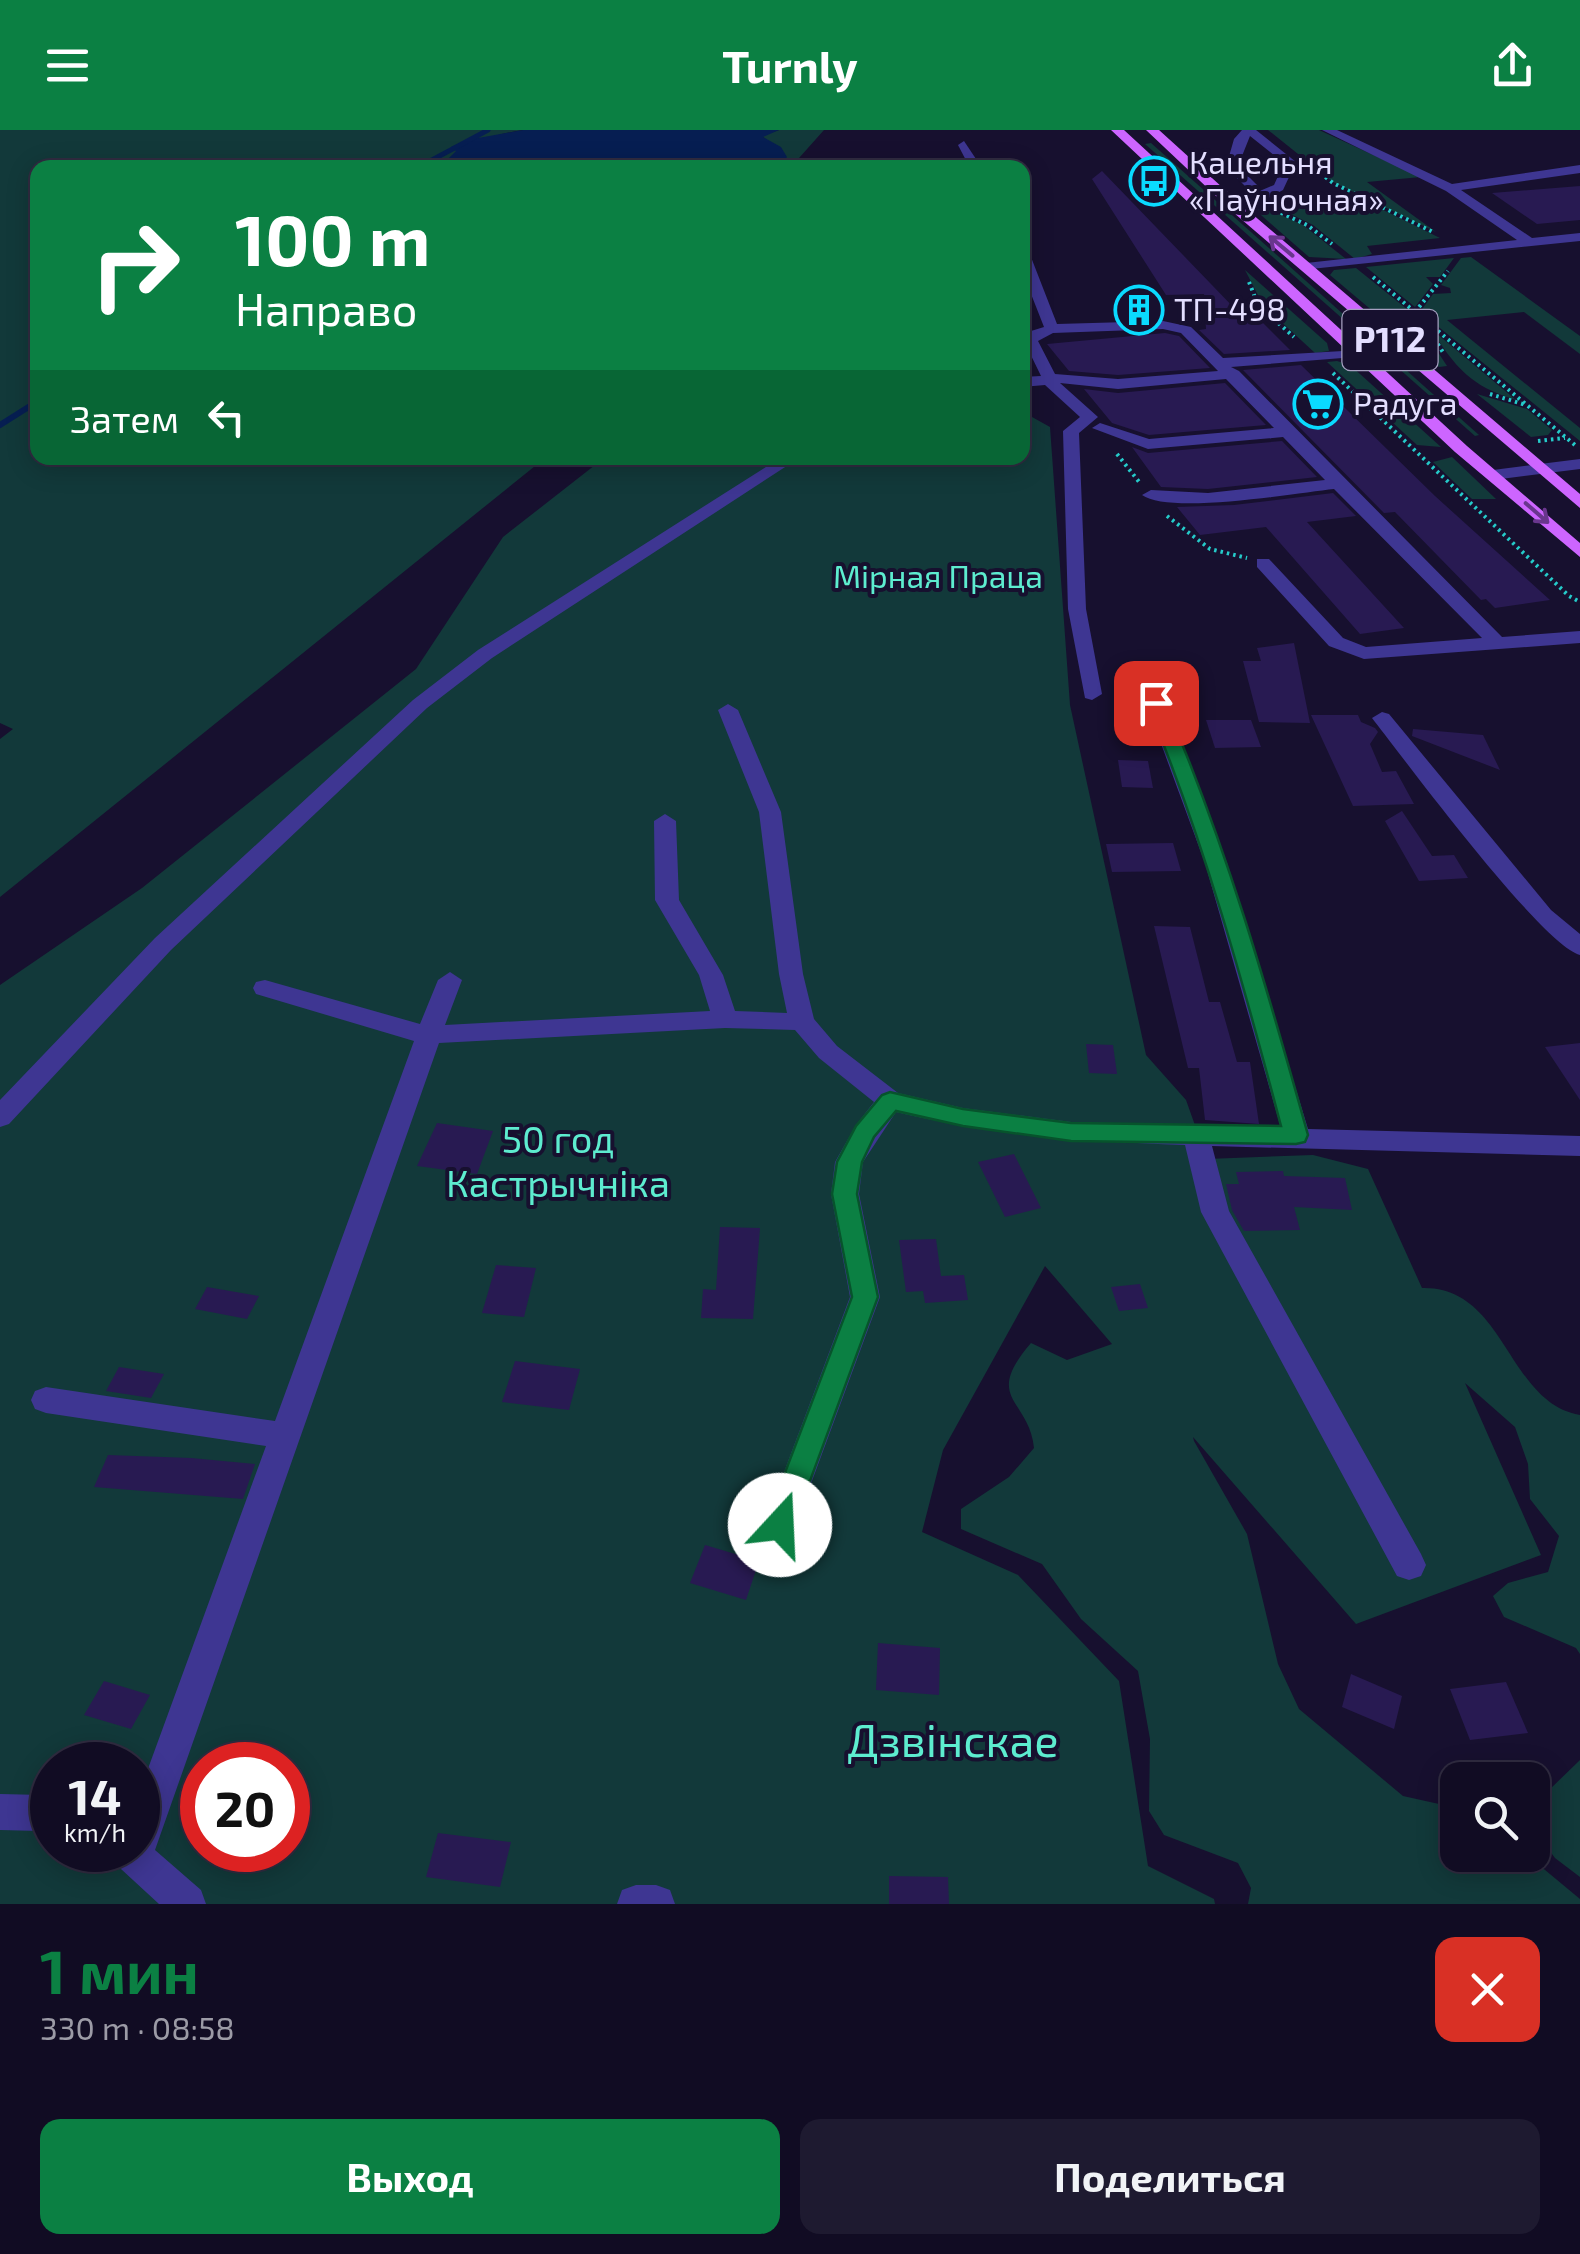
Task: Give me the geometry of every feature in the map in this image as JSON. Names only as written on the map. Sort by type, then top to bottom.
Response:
[{"type":"main road","name":"Р112","points":[[1117,130],[1355,352],[1580,552]]},
{"type":"main road","name":"Р112","points":[[1152,130],[1239,210],[1580,503]]},
{"type":"street","points":[[1249,130],[1262,151],[1290,162],[1279,187],[1252,193],[1232,167],[1240,140],[1249,130]]},
{"type":"street","points":[[1328,130],[1450,188],[1528,242]]},
{"type":"street","points":[[964,145],[972,160]]},
{"type":"street","points":[[1450,188],[1580,169]]},
{"type":"street","points":[[1239,210],[1252,193],[1256,173]]},
{"type":"street","points":[[1306,267],[1580,236]]},
{"type":"street","points":[[1030,273],[1052,329]]},
{"type":"street","points":[[1092,694],[1077,609],[1071,431],[1090,417],[1055,389],[1032,341],[1036,334],[1052,329],[1176,325],[1186,330],[1495,640]]},
{"type":"street","points":[[1030,381],[1052,378],[1118,384],[1355,352]]},
{"type":"street","points":[[1100,428],[1148,444],[1290,431]]},
{"type":"street","points":[[1493,475],[1580,464]]},
{"type":"street","points":[[0,1117],[163,944],[420,704],[485,654],[779,465]]},
{"type":"street","points":[[1151,495],[1208,498],[1341,483]]},
{"type":"street","points":[[1263,563],[1336,642],[1364,654],[1495,640],[1580,637]]},
{"type":"street","points":[[1156,703],[1197,800],[1240,932],[1296,1135]]},
{"type":"street","points":[[728,710],[770,812],[790,974],[802,1022],[828,1052],[890,1101],[963,1118],[1071,1132],[1296,1135],[1580,1146]]},
{"type":"street","points":[[1382,718],[1543,915],[1580,946]]},
{"type":"street","points":[[664,821],[667,900],[711,975],[725,1020]]},
{"type":"street","points":[[160,1776],[450,980]]},
{"type":"street","points":[[264,988],[390,1028],[429,1035],[725,1020],[802,1022]]},
{"type":"street","points":[[780,1525],[865,1297],[844,1194],[850,1162],[865,1132],[890,1101]]},
{"type":"street","points":[[1196,1134],[1216,1212],[1409,1565]]},
{"type":"street","points":[[46,1400],[287,1436]]},
{"type":"street","points":[[0,1812],[30,1813]]},
{"type":"street","points":[[154,1872],[187,1904]]},
{"type":"street","points":[[636,1904],[656,1904]]},
{"type":"path","points":[[1306,162],[1332,183],[1441,236],[1462,252],[1415,312]]},
{"type":"path","points":[[1266,206],[1308,225],[1580,448]]},
{"type":"path","points":[[1420,317],[1444,356]]},
{"type":"path","points":[[1480,391],[1528,406]]},
{"type":"path","points":[[1526,442],[1566,438]]},
{"type":"green space","points":[[0,130],[523,130],[478,141],[448,160],[30,160],[30,465],[536,465],[0,897],[0,739],[13,729],[0,723]]},
{"type":"green space","points":[[779,130],[824,130],[797,160],[783,160],[786,156],[762,136]]},
{"type":"green space","points":[[1268,130],[1319,130],[1421,177],[1367,182],[1436,232],[1333,182]]},
{"type":"green space","points":[[1151,143],[1479,435],[1475,436],[1145,144]]},
{"type":"green space","points":[[1361,199],[1440,238],[1367,246],[1372,254],[1355,259],[1313,225],[1274,206]]},
{"type":"green space","points":[[1263,207],[1303,225],[1346,259],[1309,257],[1261,215],[1258,209]]},
{"type":"green space","points":[[1471,257],[1580,336],[1580,354],[1524,312],[1447,320],[1580,428],[1580,441],[1420,312],[1433,294],[1451,293],[1450,288],[1441,285],[1461,258]]},
{"type":"green space","points":[[1454,258],[1440,277],[1426,277],[1433,284],[1415,307],[1366,267]]},
{"type":"green space","points":[[1356,268],[1413,314],[1447,366],[1439,367],[1330,275],[1334,270]]},
{"type":"green space","points":[[1245,270],[1327,343],[1329,351],[1315,353],[1263,305]]},
{"type":"green space","points":[[1430,328],[1516,400],[1475,382]]},
{"type":"green space","points":[[1327,362],[1350,365],[1441,447],[1417,445]]},
{"type":"green space","points":[[1477,394],[1527,409],[1552,430],[1548,435],[1531,437]]},
{"type":"green space","name":"50 год Кастрычніка","points":[[1030,416],[1050,427],[1070,705],[1146,1055],[1186,1100],[1207,1159],[1313,1155],[1368,1169],[1422,1288],[1450,1292],[1472,1305],[1536,1390],[1556,1406],[1580,1415],[1580,1654],[1576,1648],[1504,1617],[1493,1596],[1508,1583],[1548,1572],[1559,1536],[1530,1499],[1528,1464],[1515,1427],[1465,1383],[1541,1555],[1356,1624],[1193,1437],[1194,1441],[1247,1534],[1278,1664],[1299,1709],[1403,1796],[1440,1804],[1440,1872],[1547,1872],[1580,1899],[1580,1904],[1248,1904],[1251,1888],[1238,1863],[1164,1835],[1149,1811],[1150,1739],[1138,1671],[1081,1619],[1042,1564],[961,1529],[961,1509],[1009,1477],[1034,1448],[1009,1388],[1010,1376],[1031,1343],[1067,1360],[1112,1344],[1045,1266],[943,1450],[922,1532],[1018,1575],[1119,1681],[1148,1866],[1214,1899],[1215,1904],[0,1904],[0,985],[142,888],[416,669],[503,537],[595,465],[1030,465]]},
{"type":"green space","points":[[1452,457],[1496,499],[1472,499],[1433,462]]},
{"type":"green space","points":[[1580,1760],[1580,1877],[1550,1851],[1550,1789]]},
{"type":"water","points":[[523,130],[779,130],[763,137],[781,147],[787,157],[447,160],[456,151],[451,147],[467,140]]},
{"type":"building","points":[[1102,171],[1238,312],[1251,311],[1290,350],[1224,354],[1199,330],[1206,329],[1204,294],[1166,295],[1092,179]]},
{"type":"building","points":[[1580,186],[1580,220],[1537,224],[1492,193]]},
{"type":"building","points":[[1165,333],[1179,336],[1210,368],[1118,375],[1069,371],[1047,344]]},
{"type":"building","points":[[1301,365],[1435,496],[1550,600],[1495,608],[1486,599],[1481,600],[1395,512],[1384,513],[1243,370]]},
{"type":"building","points":[[1225,383],[1266,425],[1149,435],[1112,423],[1084,389],[1118,393]]},
{"type":"building","points":[[1282,441],[1317,477],[1208,489],[1161,487],[1132,447],[1148,453]]},
{"type":"building","points":[[1333,493],[1356,516],[1307,522],[1404,628],[1360,634],[1266,527],[1200,535],[1177,507],[1234,505]]},
{"type":"building","points":[[1294,643],[1310,723],[1259,722],[1243,661],[1261,661],[1257,648]]},
{"type":"building","points":[[1311,715],[1358,715],[1361,722],[1375,728],[1378,732],[1370,744],[1382,772],[1396,771],[1414,804],[1353,806]]},
{"type":"building","points":[[1206,720],[1251,720],[1261,747],[1215,748]]},
{"type":"building","points":[[1413,729],[1483,735],[1500,770],[1412,736]]},
{"type":"building","points":[[1118,760],[1148,761],[1153,788],[1122,787]]},
{"type":"building","points":[[1402,811],[1432,856],[1454,855],[1468,878],[1419,881],[1385,821]]},
{"type":"building","points":[[1173,843],[1181,871],[1112,872],[1106,844]]},
{"type":"building","points":[[1154,926],[1190,927],[1209,1002],[1220,1002],[1237,1062],[1250,1062],[1259,1124],[1205,1120],[1199,1068],[1188,1068]]},
{"type":"building","points":[[1580,1043],[1580,1100],[1545,1047]]},
{"type":"building","points":[[1086,1044],[1113,1045],[1117,1074],[1089,1073]]},
{"type":"building","points":[[437,1123],[493,1131],[477,1174],[417,1166]]},
{"type":"building","points":[[1014,1154],[1041,1208],[1005,1217],[978,1162]]},
{"type":"building","points":[[1283,1171],[1284,1176],[1345,1178],[1352,1210],[1294,1207],[1300,1230],[1244,1231],[1232,1210],[1226,1184],[1239,1184],[1236,1172]]},
{"type":"building","points":[[720,1227],[760,1228],[753,1319],[701,1318],[703,1289],[716,1290]]},
{"type":"building","points":[[936,1239],[941,1276],[964,1275],[968,1300],[925,1303],[923,1291],[906,1292],[899,1240]]},
{"type":"building","points":[[496,1265],[536,1268],[524,1317],[482,1313]]},
{"type":"building","points":[[1140,1284],[1148,1308],[1119,1311],[1111,1287]]},
{"type":"building","points":[[207,1287],[259,1296],[247,1319],[195,1309]]},
{"type":"building","points":[[515,1361],[580,1369],[569,1410],[502,1402]]},
{"type":"building","points":[[119,1367],[164,1374],[151,1398],[106,1391]]},
{"type":"building","points":[[108,1455],[255,1464],[243,1499],[94,1487]]},
{"type":"building","points":[[705,1545],[759,1561],[746,1600],[690,1583]]},
{"type":"building","points":[[878,1643],[940,1648],[939,1695],[876,1690]]},
{"type":"building","points":[[1351,1674],[1402,1696],[1394,1729],[1342,1707]]},
{"type":"building","points":[[104,1681],[150,1695],[131,1729],[84,1715]]},
{"type":"building","points":[[1506,1682],[1528,1733],[1470,1740],[1450,1689]]},
{"type":"building","points":[[438,1833],[511,1842],[500,1887],[426,1877]]},
{"type":"building","points":[[889,1876],[948,1877],[949,1904],[889,1904]]},
{"type":"waterway","points":[[432,160],[488,130]]},
{"type":"waterway","points":[[0,425],[30,406]]},
{"type":"place","name":"Кацельня «Паўночная»","points":[[1154,181]]},
{"type":"place","name":"ТП-498","points":[[1139,310]]},
{"type":"place","name":"Радуга","points":[[1318,404]]},
{"type":"route","points":[[780,1525],[865,1297],[844,1194],[850,1162],[865,1132],[890,1101],[963,1118],[1071,1132],[1296,1135],[1240,932],[1197,800],[1156,703]]},
{"type":"park label","name":"Мірная Праца","points":[[938,577]]},
{"type":"park label","name":"Дзвінскае","points":[[953,1741]]}]
